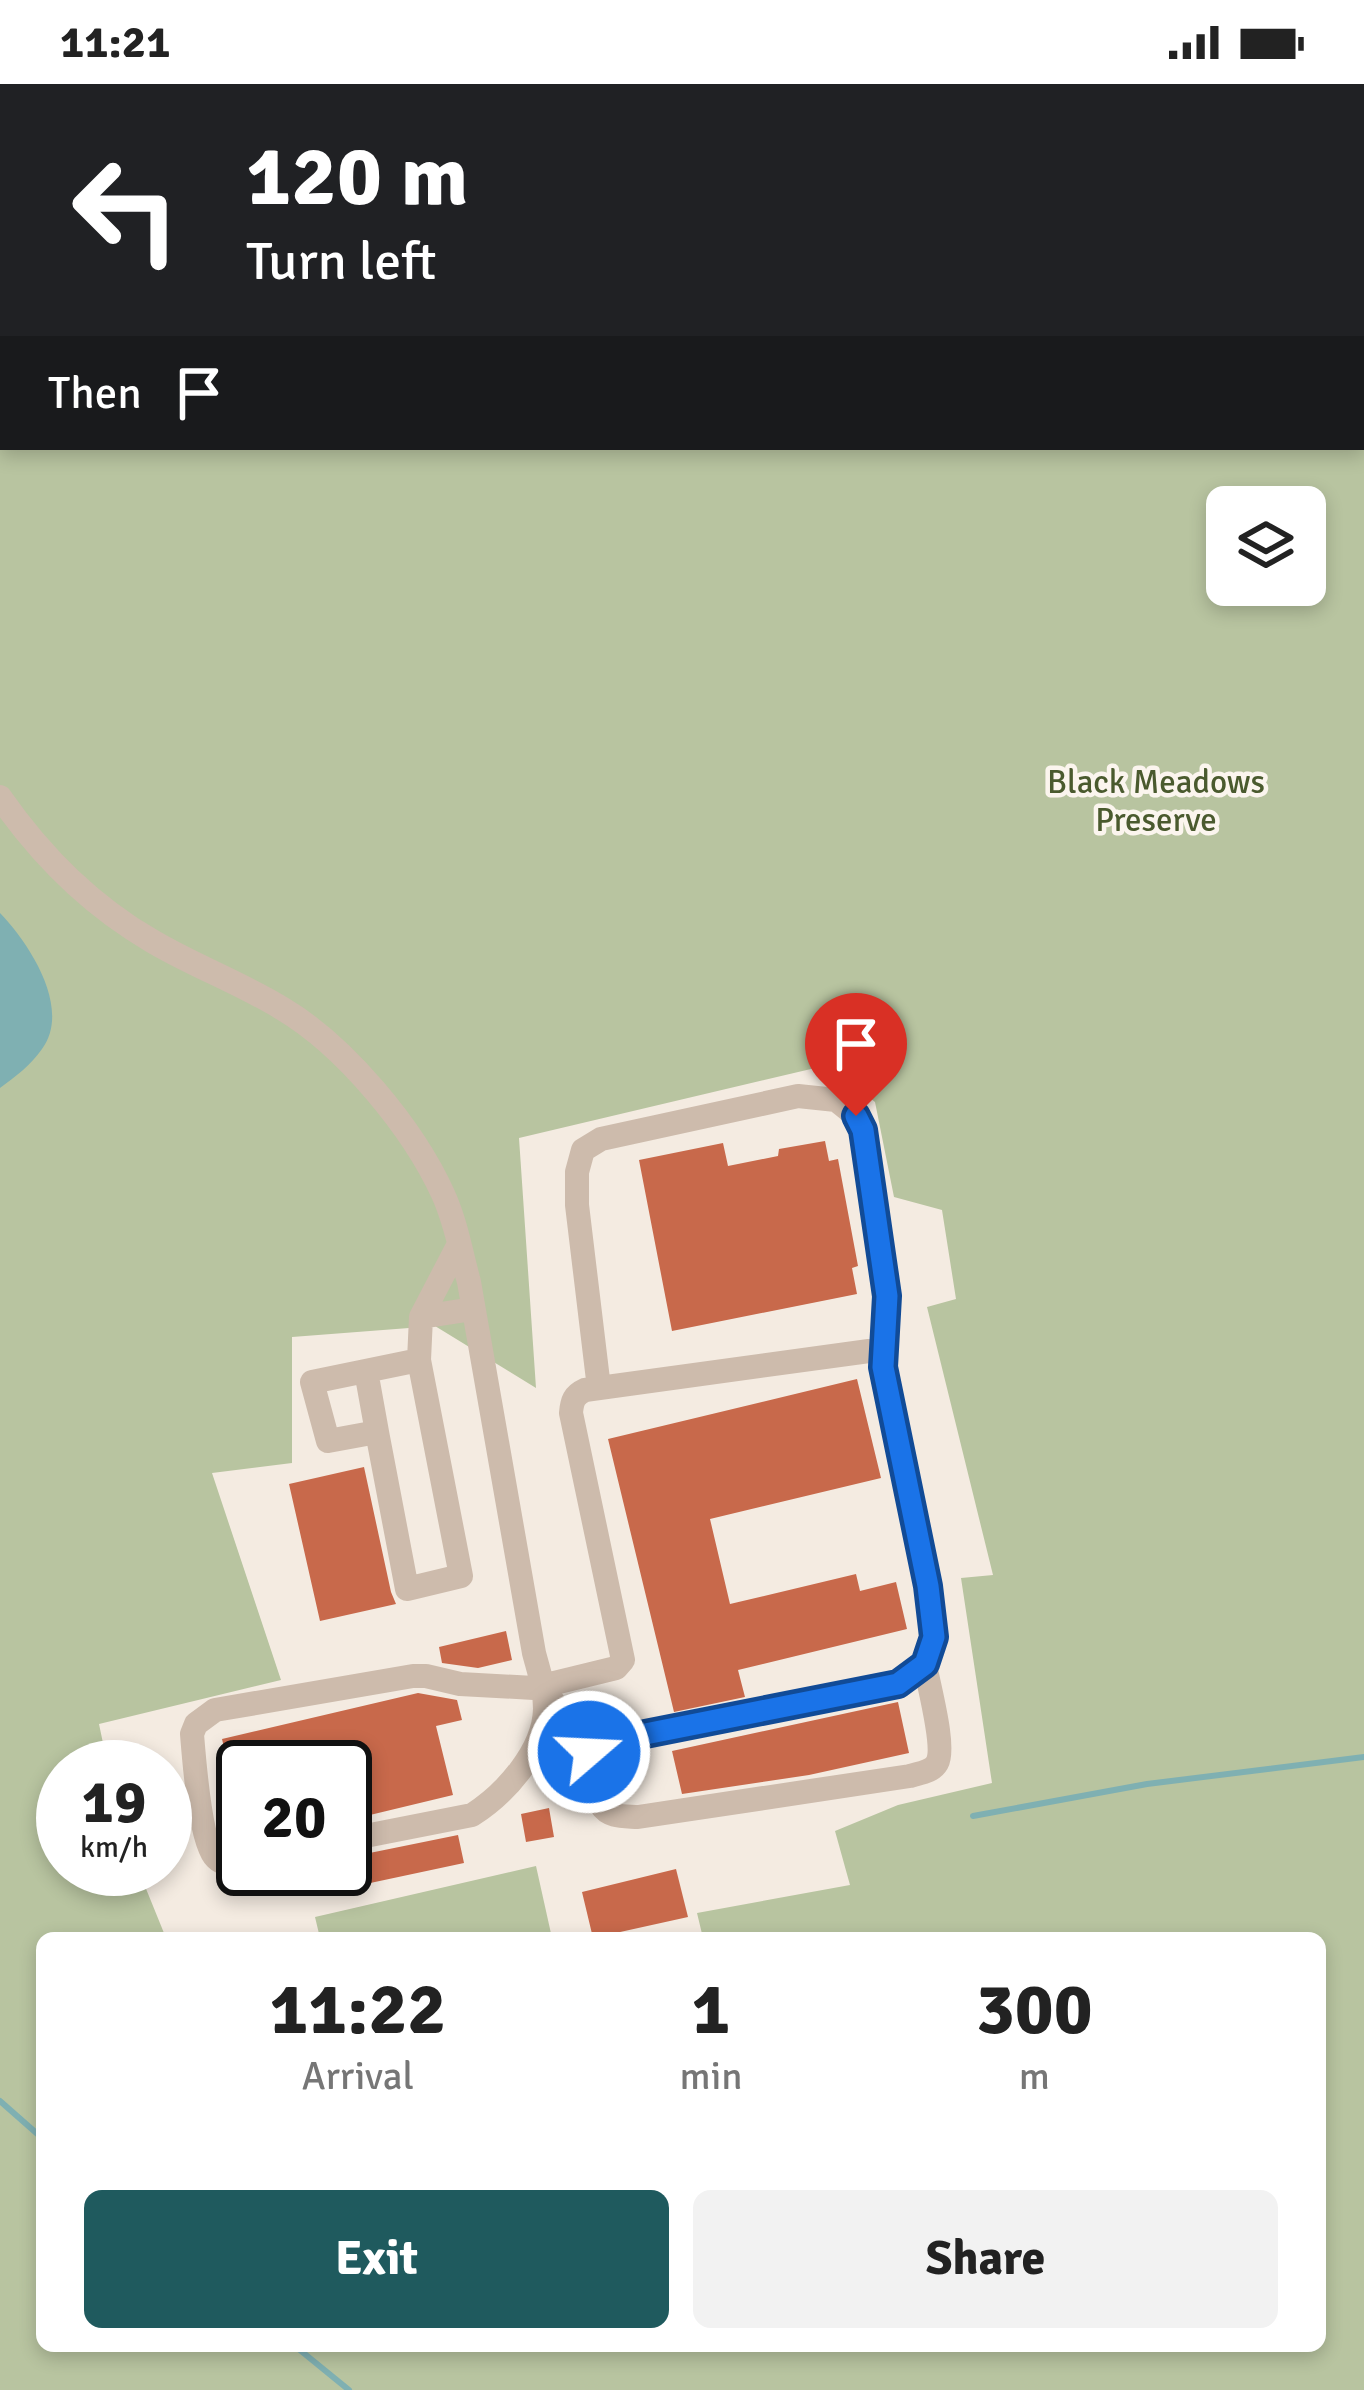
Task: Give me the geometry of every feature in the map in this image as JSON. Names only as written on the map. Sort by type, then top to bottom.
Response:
[{"type":"street","points":[[0,797],[49,860],[117,919],[282,1008],[321,1035],[353,1064],[429,1167],[445,1197],[473,1309],[545,1713],[524,1764],[486,1806],[472,1815],[372,1835]]},
{"type":"street","points":[[588,1738],[604,1811],[638,1817],[910,1776],[933,1768],[939,1760],[925,1664],[934,1637],[928,1586],[883,1367],[887,1296],[863,1130],[856,1116],[836,1100],[798,1096],[601,1139],[583,1150],[577,1205],[599,1388]]},
{"type":"street","points":[[366,1371],[407,1589],[461,1576],[418,1360],[421,1317],[459,1244]]},
{"type":"street","points":[[421,1317],[473,1309]]},
{"type":"street","points":[[216,1857],[206,1843],[192,1734],[196,1724],[215,1710],[413,1676],[460,1684],[544,1687],[616,1668],[623,1660],[572,1413],[577,1394],[869,1351],[884,1354]]},
{"type":"street","points":[[376,1432],[328,1441],[312,1382],[418,1360]]},
{"type":"street","points":[[544,1687],[564,1719],[588,1738],[615,1740],[898,1684],[925,1664]]},
{"type":"green space","name":"Black Meadows Preserve","points":[[0,450],[1364,450],[1364,2390],[0,2390]],"holes":[[[828,1065],[875,1102],[894,1197],[942,1210],[956,1299],[927,1307],[993,1575],[961,1578],[992,1783],[898,1805],[835,1831],[850,1885],[697,1913],[702,1932],[1326,1932],[1326,2352],[36,2352],[36,1932],[164,1932],[149,1896],[36,1896],[36,1740],[102,1740],[99,1724],[281,1680],[212,1473],[292,1463],[292,1337],[435,1326],[536,1388],[519,1138]]]},
{"type":"green space","points":[[536,1866],[551,1932],[319,1932],[315,1917]]},
{"type":"water","points":[[0,913],[34,958],[50,996],[52,1015],[42,1049],[0,1088]]},
{"type":"building","points":[[825,1141],[829,1161],[838,1159],[858,1266],[852,1268],[857,1294],[672,1331],[639,1160],[723,1143],[728,1166],[778,1156],[779,1149]]},
{"type":"building","points":[[857,1379],[881,1478],[710,1519],[730,1604],[856,1574],[860,1591],[896,1582],[907,1629],[738,1670],[745,1697],[674,1712],[608,1439]]},
{"type":"building","points":[[364,1467],[396,1604],[320,1621],[289,1484]]},
{"type":"building","points":[[506,1631],[512,1660],[478,1668],[442,1663],[439,1647]]},
{"type":"building","points":[[418,1693],[457,1700],[462,1720],[436,1726],[453,1795],[372,1814],[372,1740],[222,1739]]},
{"type":"building","points":[[898,1702],[909,1753],[809,1775],[682,1794],[672,1751]]},
{"type":"building","points":[[549,1808],[554,1837],[526,1842],[521,1814]]},
{"type":"building","points":[[458,1835],[464,1863],[372,1883],[372,1853]]},
{"type":"building","points":[[676,1869],[688,1917],[620,1932],[592,1932],[582,1892]]},
{"type":"waterway","points":[[973,1816],[1147,1784],[1364,1757]]},
{"type":"waterway","points":[[0,2101],[36,2133]]},
{"type":"waterway","points":[[302,2352],[349,2390]]},
{"type":"route","points":[[589,1752],[588,1738],[615,1740],[898,1684],[925,1664],[934,1637],[928,1586],[883,1367],[887,1296],[863,1130],[856,1116]]}]
